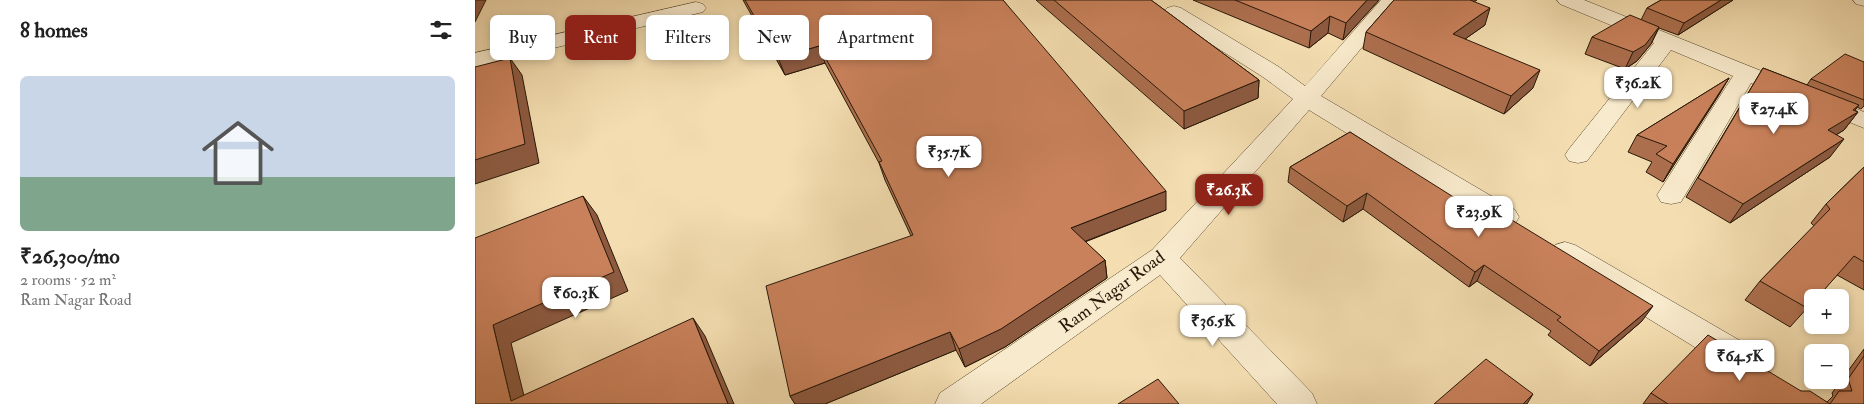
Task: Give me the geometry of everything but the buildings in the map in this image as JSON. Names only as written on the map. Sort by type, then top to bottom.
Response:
[{"type":"street","name":"Ram Nagar Road","points":[[953,404],[1162,258],[1307,98],[1392,0]]},
{"type":"street","points":[[1574,1],[1864,121]]},
{"type":"street","points":[[475,60],[696,8]]},
{"type":"street","points":[[1174,12],[1271,72],[1307,98],[1758,368]]},
{"type":"street","points":[[1578,155],[1668,40]]},
{"type":"street","points":[[1671,196],[1747,72]]},
{"type":"street","points":[[1162,258],[1299,404]]}]
